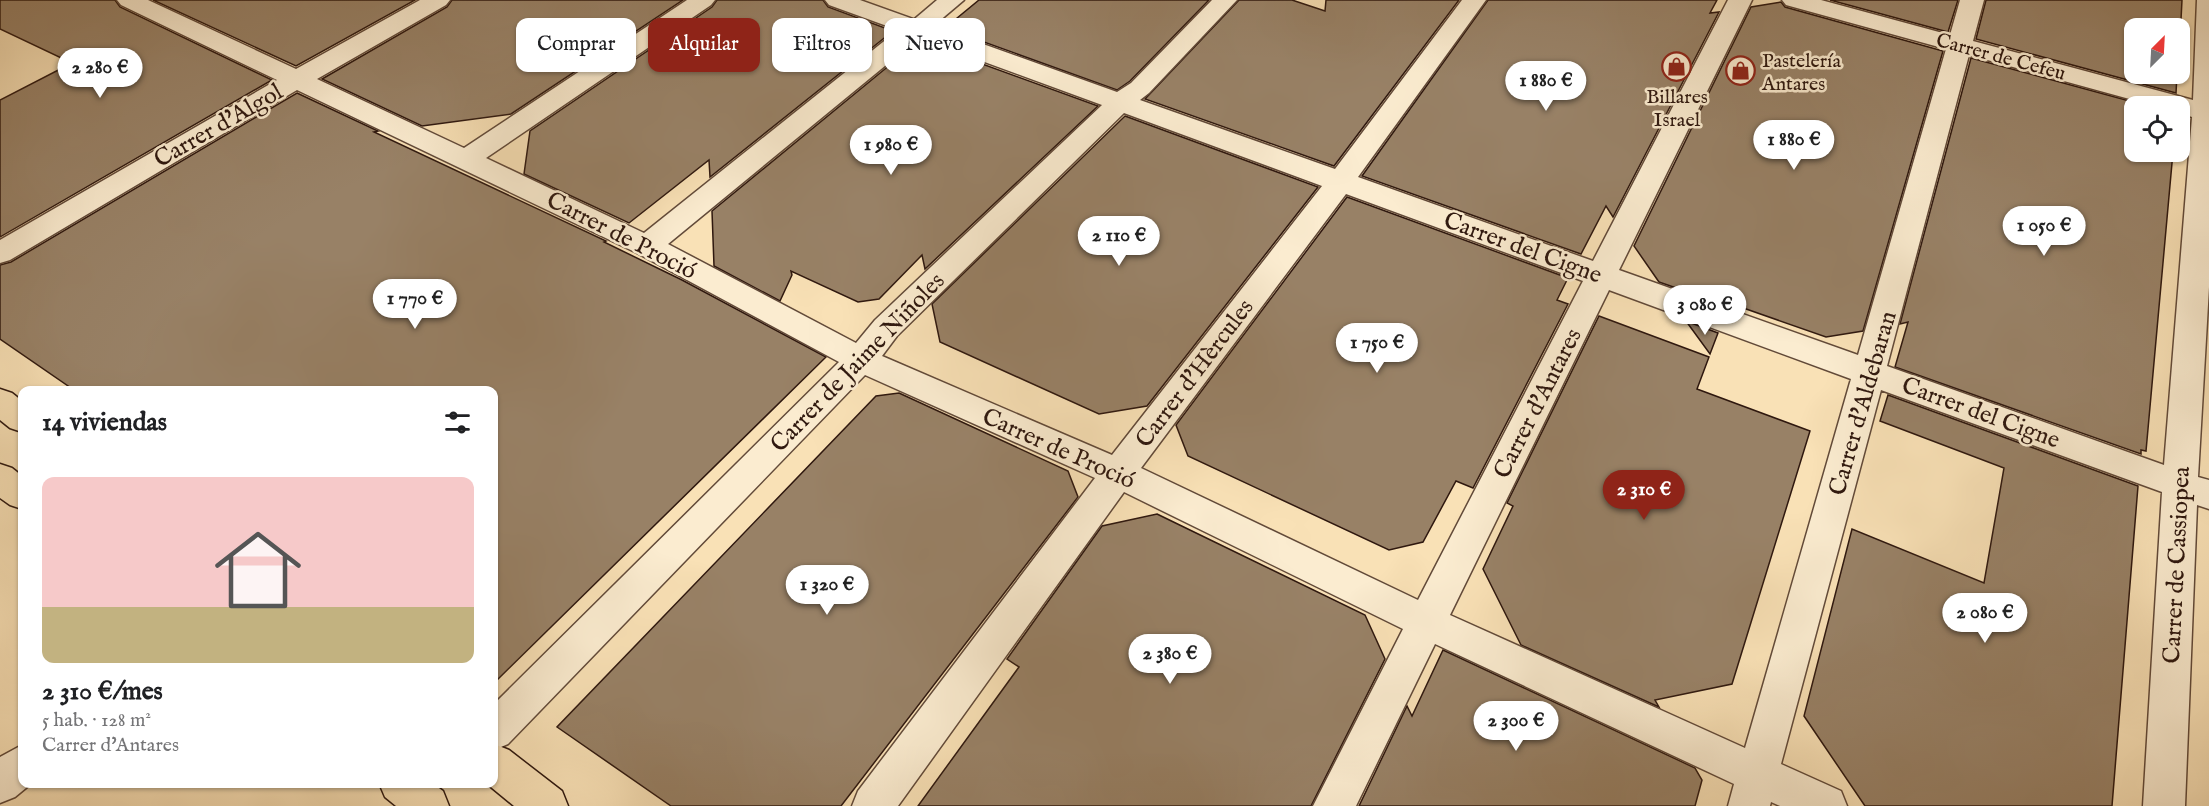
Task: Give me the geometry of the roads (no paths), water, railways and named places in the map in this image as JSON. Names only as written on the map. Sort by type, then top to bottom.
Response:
[{"type":"main road","points":[[0,402],[18,416]]},
{"type":"main road","points":[[0,478],[18,492]]},
{"type":"main road","points":[[498,767],[547,806]]},
{"type":"street","name":"Carrer de Proció","points":[[129,0],[647,246],[861,360],[1118,473],[1426,622],[1826,806]]},
{"type":"street","points":[[154,12],[177,0]]},
{"type":"street","name":"Carrer d'Algol","points":[[0,254],[296,80],[438,0]]},
{"type":"street","points":[[466,159],[703,0]]},
{"type":"street","name":"Carrer del Cigne","points":[[837,0],[888,18]]},
{"type":"street","points":[[929,18],[952,0]]},
{"type":"street","name":"Carrer de Jaime Niñoles","points":[[498,727],[861,360],[886,328],[1120,102],[1140,88],[1226,0]]},
{"type":"street","name":"Carrer d'Hèrcules","points":[[873,806],[1118,473],[1341,181],[1474,0]]},
{"type":"street","name":"Carrer d'Antares","points":[[1334,806],[1740,0]]},
{"type":"street","name":"Carrer de Cefeu","points":[[1794,0],[2207,113]]},
{"type":"street","name":"Carrer d'Aldebaran","points":[[1749,806],[1871,372],[1972,0]]},
{"type":"street","name":"Carrer de Cassiopea","points":[[2164,806],[2194,490],[2209,0]]},
{"type":"street","name":"Carrer del Cigne","points":[[985,53],[2194,490]]},
{"type":"street","points":[[647,246],[884,54]]},
{"type":"street","points":[[0,783],[18,768]]},
{"type":"place","name":"Billares Israel","points":[[1677,66]]},
{"type":"place","name":"Pastelería Antares","points":[[1741,71]]}]
